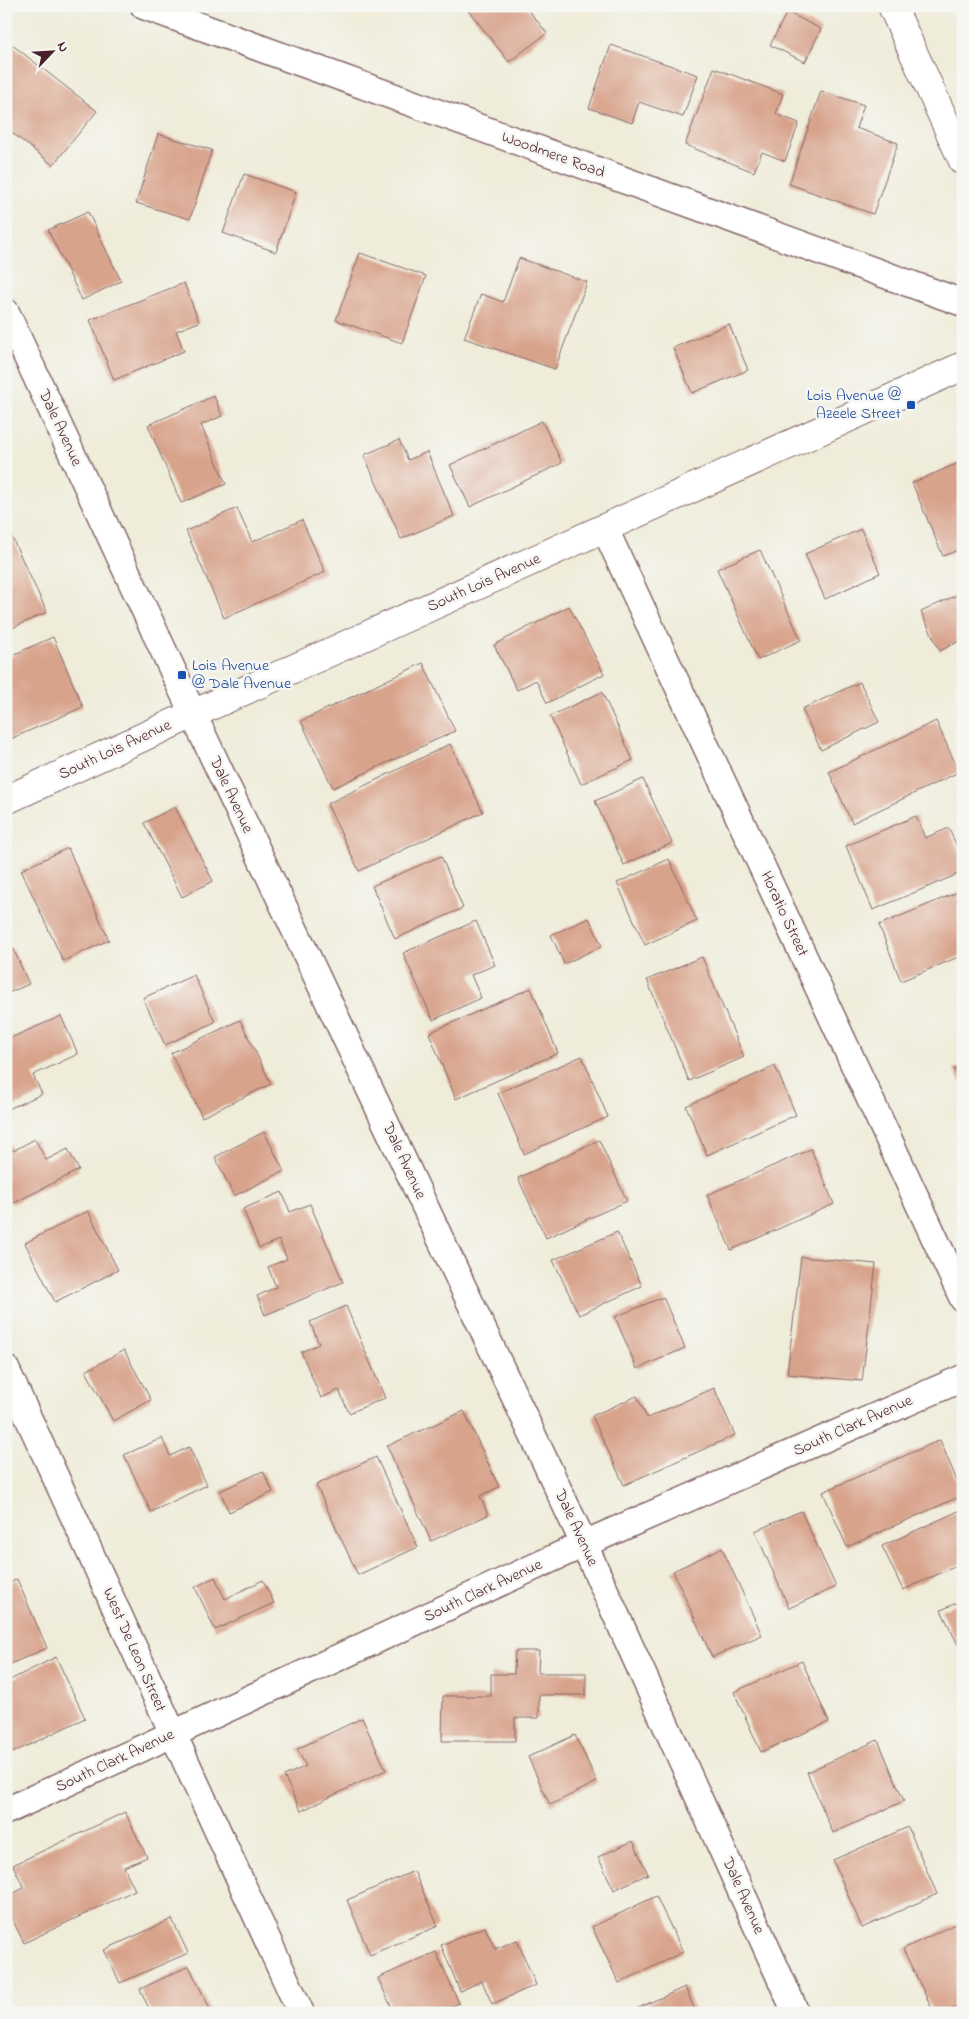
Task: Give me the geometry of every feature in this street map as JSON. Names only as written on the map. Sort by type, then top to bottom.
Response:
[{"type":"street","name":"Woodmere Road","points":[[144,6],[963,303]]},
{"type":"street","points":[[892,6],[963,161]]},
{"type":"street","name":"Dale Avenue","points":[[6,312],[584,1544],[796,2013]]},
{"type":"street","name":"South Lois Avenue","points":[[6,800],[963,366]]},
{"type":"street","name":"Horatio Street","points":[[605,529],[963,1299]]},
{"type":"street","name":"West De Leon Street","points":[[6,1369],[301,2013]]},
{"type":"street","name":"South Clark Avenue","points":[[6,1811],[584,1544],[963,1378]]},
{"type":"building","points":[[465,6],[525,6],[547,33],[509,62]]},
{"type":"building","points":[[787,12],[821,29],[805,62],[770,45]]},
{"type":"building","points":[[6,40],[97,111],[53,165],[6,128]]},
{"type":"building","points":[[611,45],[698,75],[683,117],[639,102],[632,123],[589,108]]},
{"type":"building","points":[[714,68],[783,94],[776,114],[799,123],[785,161],[762,152],[754,172],[685,145]]},
{"type":"building","points":[[821,91],[864,105],[856,128],[898,143],[873,214],[789,184]]},
{"type":"building","points":[[158,134],[212,150],[190,219],[136,203]]},
{"type":"building","points":[[244,174],[296,192],[276,252],[223,233]]},
{"type":"building","points":[[88,212],[121,281],[82,300],[48,230]]},
{"type":"building","points":[[360,253],[426,276],[402,343],[336,320]]},
{"type":"building","points":[[519,258],[587,282],[555,369],[464,338],[481,294],[503,302]]},
{"type":"building","points":[[184,283],[199,322],[176,331],[184,351],[114,380],[90,320]]},
{"type":"building","points":[[729,324],[748,370],[692,393],[673,348]]},
{"type":"building","points":[[214,396],[222,416],[201,425],[226,484],[181,503],[148,425]]},
{"type":"building","points":[[542,421],[562,463],[470,507],[450,465]]},
{"type":"building","points":[[399,440],[408,460],[427,452],[454,516],[401,539],[364,455]]},
{"type":"building","points":[[963,461],[963,548],[943,556],[912,483]]},
{"type":"building","points":[[237,508],[252,542],[302,520],[325,572],[224,618],[186,531]]},
{"type":"building","points":[[6,525],[47,612],[6,631]]},
{"type":"building","points":[[861,529],[880,573],[825,599],[805,554]]},
{"type":"building","points":[[760,550],[801,640],[758,660],[717,569]]},
{"type":"building","points":[[963,592],[963,639],[940,651],[921,612]]},
{"type":"building","points":[[569,606],[604,674],[547,703],[536,680],[517,690],[494,645]]},
{"type":"building","points":[[53,637],[83,707],[6,741],[6,658]]},
{"type":"building","points":[[423,663],[455,731],[333,788],[301,721]]},
{"type":"building","points":[[860,682],[879,722],[821,750],[802,709]]},
{"type":"building","points":[[602,692],[633,760],[581,784],[550,716]]},
{"type":"building","points":[[936,721],[959,772],[852,823],[829,772]]},
{"type":"building","points":[[450,744],[483,812],[359,871],[327,804]]},
{"type":"building","points":[[643,779],[672,843],[624,865],[595,801]]},
{"type":"building","points":[[175,807],[213,881],[182,897],[144,823]]},
{"type":"building","points":[[916,816],[925,838],[949,828],[963,861],[963,872],[873,910],[846,846]]},
{"type":"building","points":[[68,848],[109,940],[63,961],[21,870]]},
{"type":"building","points":[[441,856],[463,908],[395,939],[372,886]]},
{"type":"building","points":[[669,859],[697,921],[645,945],[617,883]]},
{"type":"building","points":[[963,890],[963,955],[901,981],[879,925]]},
{"type":"building","points":[[589,918],[602,946],[564,964],[551,935]]},
{"type":"building","points":[[476,921],[495,965],[471,975],[481,998],[433,1020],[403,953]]},
{"type":"building","points":[[13,948],[29,984],[6,994],[6,951]]},
{"type":"building","points":[[702,957],[744,1057],[689,1081],[647,980]]},
{"type":"building","points":[[194,975],[215,1022],[165,1045],[143,998]]},
{"type":"building","points":[[531,988],[558,1053],[456,1099],[429,1033]]},
{"type":"building","points":[[61,1016],[78,1054],[33,1075],[42,1094],[6,1110],[6,1040]]},
{"type":"building","points":[[240,1020],[271,1084],[202,1117],[171,1053]]},
{"type":"building","points":[[582,1056],[608,1117],[524,1154],[498,1093]]},
{"type":"building","points":[[775,1066],[796,1115],[707,1155],[686,1106]]},
{"type":"building","points":[[963,1066],[963,1087],[954,1069]]},
{"type":"building","points":[[264,1132],[284,1171],[234,1196],[215,1157]]},
{"type":"building","points":[[6,1137],[13,1151],[35,1139],[46,1160],[68,1149],[79,1170],[12,1204],[6,1192]]},
{"type":"building","points":[[599,1140],[627,1201],[546,1238],[518,1178]]},
{"type":"building","points":[[811,1149],[834,1204],[731,1250],[707,1195]]},
{"type":"building","points":[[282,1192],[290,1212],[310,1204],[343,1282],[265,1315],[257,1296],[276,1287],[268,1267],[287,1259],[279,1240],[259,1248],[243,1209]]},
{"type":"building","points":[[88,1211],[118,1270],[55,1302],[25,1243]]},
{"type":"building","points":[[617,1232],[642,1286],[579,1315],[553,1260]]},
{"type":"building","points":[[801,1257],[876,1264],[862,1381],[787,1374]]},
{"type":"building","points":[[663,1297],[685,1348],[637,1369],[615,1317]]},
{"type":"building","points":[[346,1306],[385,1398],[349,1413],[339,1390],[321,1398],[301,1352],[319,1344],[310,1322]]},
{"type":"building","points":[[124,1350],[151,1400],[113,1421],[86,1371]]},
{"type":"building","points":[[714,1388],[735,1435],[624,1485],[592,1416],[637,1396],[647,1418]]},
{"type":"building","points":[[464,1411],[499,1487],[480,1496],[488,1515],[431,1541],[387,1446]]},
{"type":"building","points":[[162,1438],[170,1456],[189,1447],[207,1485],[151,1512],[124,1455]]},
{"type":"building","points":[[940,1440],[963,1495],[847,1547],[823,1492]]},
{"type":"building","points":[[376,1457],[418,1547],[358,1575],[316,1485]]},
{"type":"building","points":[[263,1471],[273,1492],[229,1512],[220,1491]]},
{"type":"building","points":[[963,1509],[963,1563],[903,1590],[882,1546]]},
{"type":"building","points":[[801,1511],[836,1587],[789,1608],[755,1531]]},
{"type":"building","points":[[722,1548],[762,1635],[712,1657],[673,1571]]},
{"type":"building","points":[[215,1577],[225,1599],[263,1580],[274,1603],[215,1630],[195,1587]]},
{"type":"building","points":[[17,1579],[47,1648],[6,1666],[6,1585]]},
{"type":"building","points":[[963,1600],[963,1655],[941,1610]]},
{"type":"building","points":[[515,1651],[539,1651],[538,1673],[586,1673],[586,1695],[539,1695],[539,1718],[515,1718],[515,1741],[442,1741],[443,1696],[491,1696],[491,1674],[514,1674]]},
{"type":"building","points":[[56,1657],[85,1718],[8,1755],[6,1750],[6,1682]]},
{"type":"building","points":[[802,1661],[829,1722],[761,1752],[734,1692]]},
{"type":"building","points":[[362,1718],[386,1770],[301,1811],[284,1776],[306,1766],[297,1749]]},
{"type":"building","points":[[575,1735],[597,1782],[550,1805],[528,1757]]},
{"type":"building","points":[[878,1740],[904,1801],[833,1833],[807,1772]]},
{"type":"building","points":[[125,1812],[147,1857],[124,1867],[135,1890],[24,1943],[6,1907],[6,1897],[24,1888],[13,1865]]},
{"type":"building","points":[[908,1827],[937,1894],[862,1928],[833,1860]]},
{"type":"building","points":[[633,1841],[648,1874],[614,1890],[598,1857]]},
{"type":"building","points":[[414,1871],[438,1926],[370,1955],[347,1900]]},
{"type":"building","points":[[656,1896],[683,1952],[619,1983],[592,1927]]},
{"type":"building","points":[[172,1919],[188,1953],[120,1983],[104,1950]]},
{"type":"building","points":[[955,1924],[963,1940],[963,2004],[944,2013],[934,2013],[903,1949]]},
{"type":"building","points":[[485,1927],[495,1949],[517,1940],[536,1985],[492,2004],[482,1981],[460,1991],[441,1945]]},
{"type":"building","points":[[436,1952],[459,2003],[438,2013],[394,2013],[378,1978]]},
{"type":"building","points":[[189,1966],[212,2013],[151,2013],[140,1989]]},
{"type":"building","points":[[685,1987],[696,2013],[627,2013]]},
{"type":"place","name":"Lois Avenue @ Azeele Street","points":[[911,405]]},
{"type":"place","name":"Lois Avenue @ Dale Avenue","points":[[182,675]]}]
